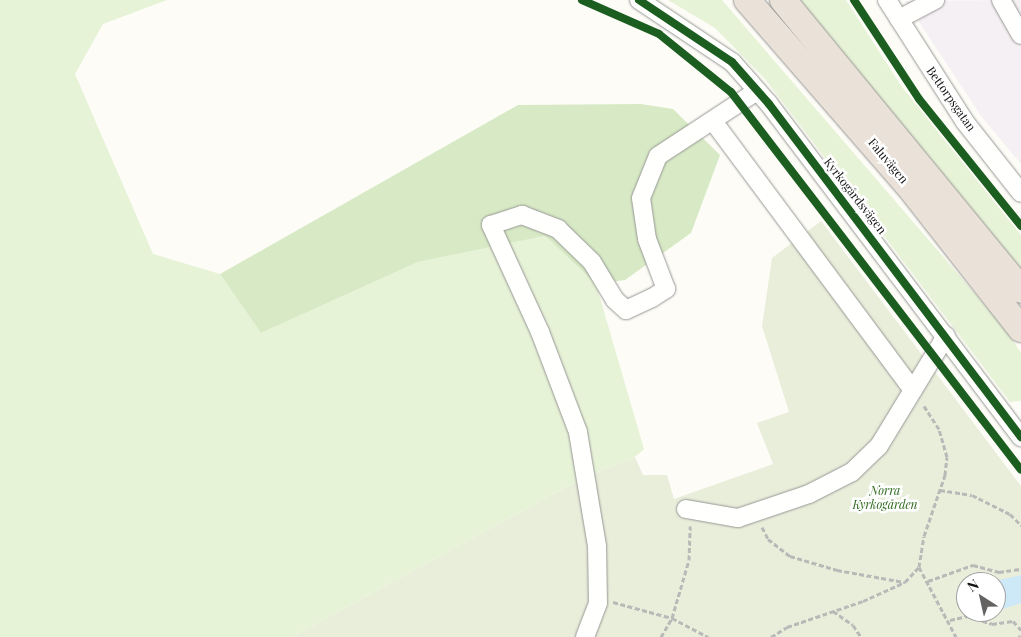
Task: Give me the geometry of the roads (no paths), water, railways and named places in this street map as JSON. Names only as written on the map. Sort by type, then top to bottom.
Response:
[{"type":"highway","name":"Faluvägen","points":[[747,0],[908,185],[1021,329]]},
{"type":"highway","name":"Faluvägen","points":[[782,0],[1021,290]]},
{"type":"street","name":"Kyrkogårdsvägen","points":[[639,0],[732,62],[757,90],[1021,437]]},
{"type":"street","name":"Bettorpsgatan","points":[[888,0],[965,122],[1021,193]]},
{"type":"street","points":[[899,19],[935,0]]},
{"type":"street","points":[[1001,0],[1021,35]]},
{"type":"street","points":[[585,637],[598,598],[591,495],[578,432],[540,332],[491,225],[522,215],[558,229],[592,262],[615,300],[626,310],[652,298],[666,289],[647,239],[642,198],[658,156],[757,90]]},
{"type":"street","points":[[713,121],[912,390]]},
{"type":"street","points":[[686,509],[720,517],[755,512],[810,494],[852,472],[879,446],[946,336]]},
{"type":"water","points":[[1021,575],[1021,603],[1006,608],[1006,578]]},
{"type":"park label","name":"Norra Kyrkogården","points":[[885,498]]}]
